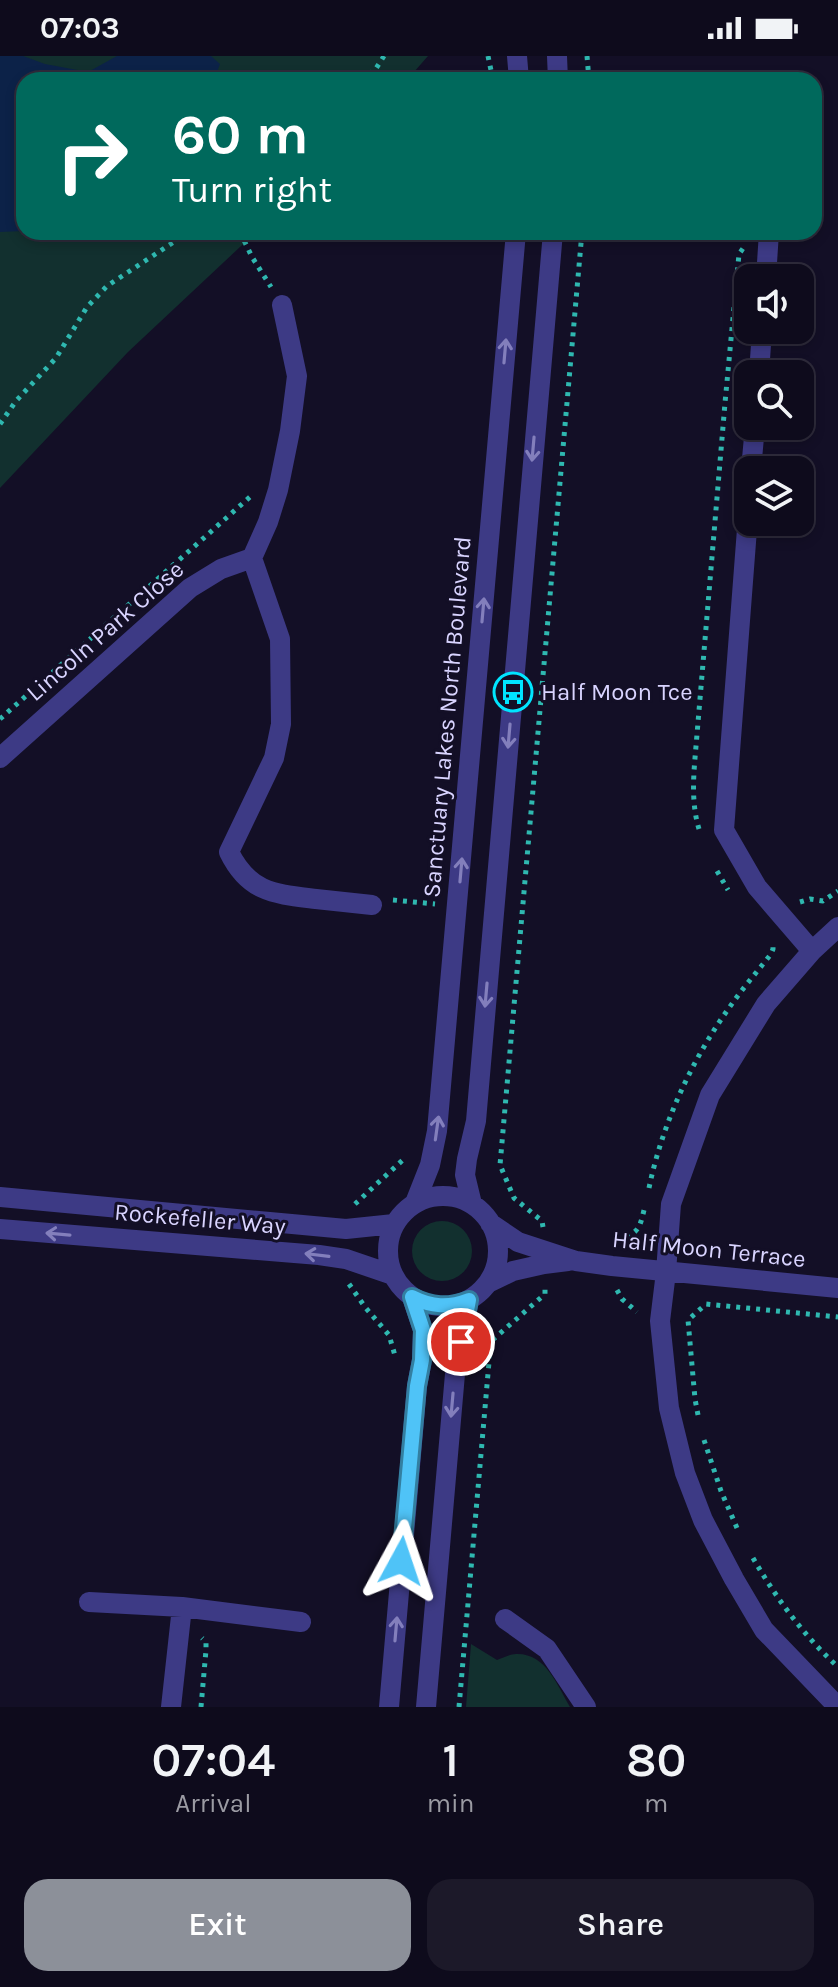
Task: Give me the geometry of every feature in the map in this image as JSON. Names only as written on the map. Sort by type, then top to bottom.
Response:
[{"type":"street","name":"Sanctuary Lakes North Boulevard","points":[[415,1203],[430,1165],[437,1131],[515,240]]},
{"type":"street","points":[[472,1204],[465,1175],[476,1121],[552,240]]},
{"type":"street","points":[[767,264],[768,240]]},
{"type":"street","points":[[282,305],[297,376],[282,469],[268,522],[252,558],[280,639],[281,724],[274,758],[229,852],[248,880],[275,894],[372,905]]},
{"type":"street","points":[[746,536],[724,830],[757,887],[812,951]]},
{"type":"street","name":"Lincoln Park Close","points":[[0,758],[190,588],[221,569],[252,558]]},
{"type":"street","points":[[838,927],[812,951],[766,1004],[710,1095],[671,1204],[660,1321],[669,1408],[685,1473],[703,1520],[764,1630],[838,1707]]},
{"type":"street","name":"Rockefeller Way","points":[[0,1197],[346,1229],[394,1224]]},
{"type":"street","points":[[429,1197],[458,1198],[472,1204],[490,1223],[498,1254],[495,1269],[488,1283],[469,1300],[440,1307],[425,1304],[412,1297],[393,1275],[388,1260],[388,1245],[394,1224],[415,1203],[429,1197]]},
{"type":"street","name":"Half Moon Terrace","points":[[490,1223],[545,1257],[838,1288]]},
{"type":"street","name":"Rockefeller Way","points":[[0,1229],[319,1255],[346,1259],[393,1275]]},
{"type":"street","name":"Half Moon Terrace","points":[[488,1283],[545,1257]]},
{"type":"street","points":[[389,1707],[417,1386],[422,1360],[423,1330],[412,1297]]},
{"type":"street","points":[[426,1707],[455,1374],[469,1300]]},
{"type":"street","points":[[89,1602],[182,1607],[301,1622]]},
{"type":"street","points":[[171,1707],[182,1607]]},
{"type":"street","points":[[505,1619],[547,1649],[586,1707]]},
{"type":"path","points":[[372,72],[384,56]]},
{"type":"path","points":[[0,424],[16,401],[56,358],[87,307],[107,286],[177,240]]},
{"type":"path","points":[[244,240],[282,305]]},
{"type":"path","points":[[459,1707],[489,1343],[545,1294],[542,1221],[514,1198],[500,1165],[581,240]]},
{"type":"path","points":[[0,719],[282,469]]},
{"type":"path","points":[[372,905],[380,899],[436,904]]},
{"type":"path","points":[[700,1422],[688,1320],[706,1304],[838,1317]]},
{"type":"path","points":[[702,1433],[721,1491],[739,1532]]},
{"type":"path","points":[[752,1557],[801,1628],[838,1667]]},
{"type":"green space","points":[[0,56],[428,56],[414,72],[16,72],[16,240],[247,240],[128,352],[0,488]]},
{"type":"green space","points":[[442,1221],[454,1223],[463,1230],[470,1239],[470,1263],[463,1272],[454,1279],[442,1281],[430,1279],[421,1272],[414,1263],[412,1251],[414,1239],[421,1230],[430,1223]]},
{"type":"green space","points":[[471,1644],[497,1660],[516,1654],[535,1659],[555,1680],[570,1707],[466,1707]]},
{"type":"water","points":[[0,56],[23,56],[45,64],[88,72],[16,72],[16,231],[0,232]]},
{"type":"water","points":[[117,56],[211,56],[220,64],[217,72],[88,72]]},
{"type":"place","name":"Half Moon Tce","points":[[513,692]]},
{"type":"route","points":[[401,1561],[422,1360],[423,1330],[412,1297],[440,1307],[469,1300],[461,1342]]}]
